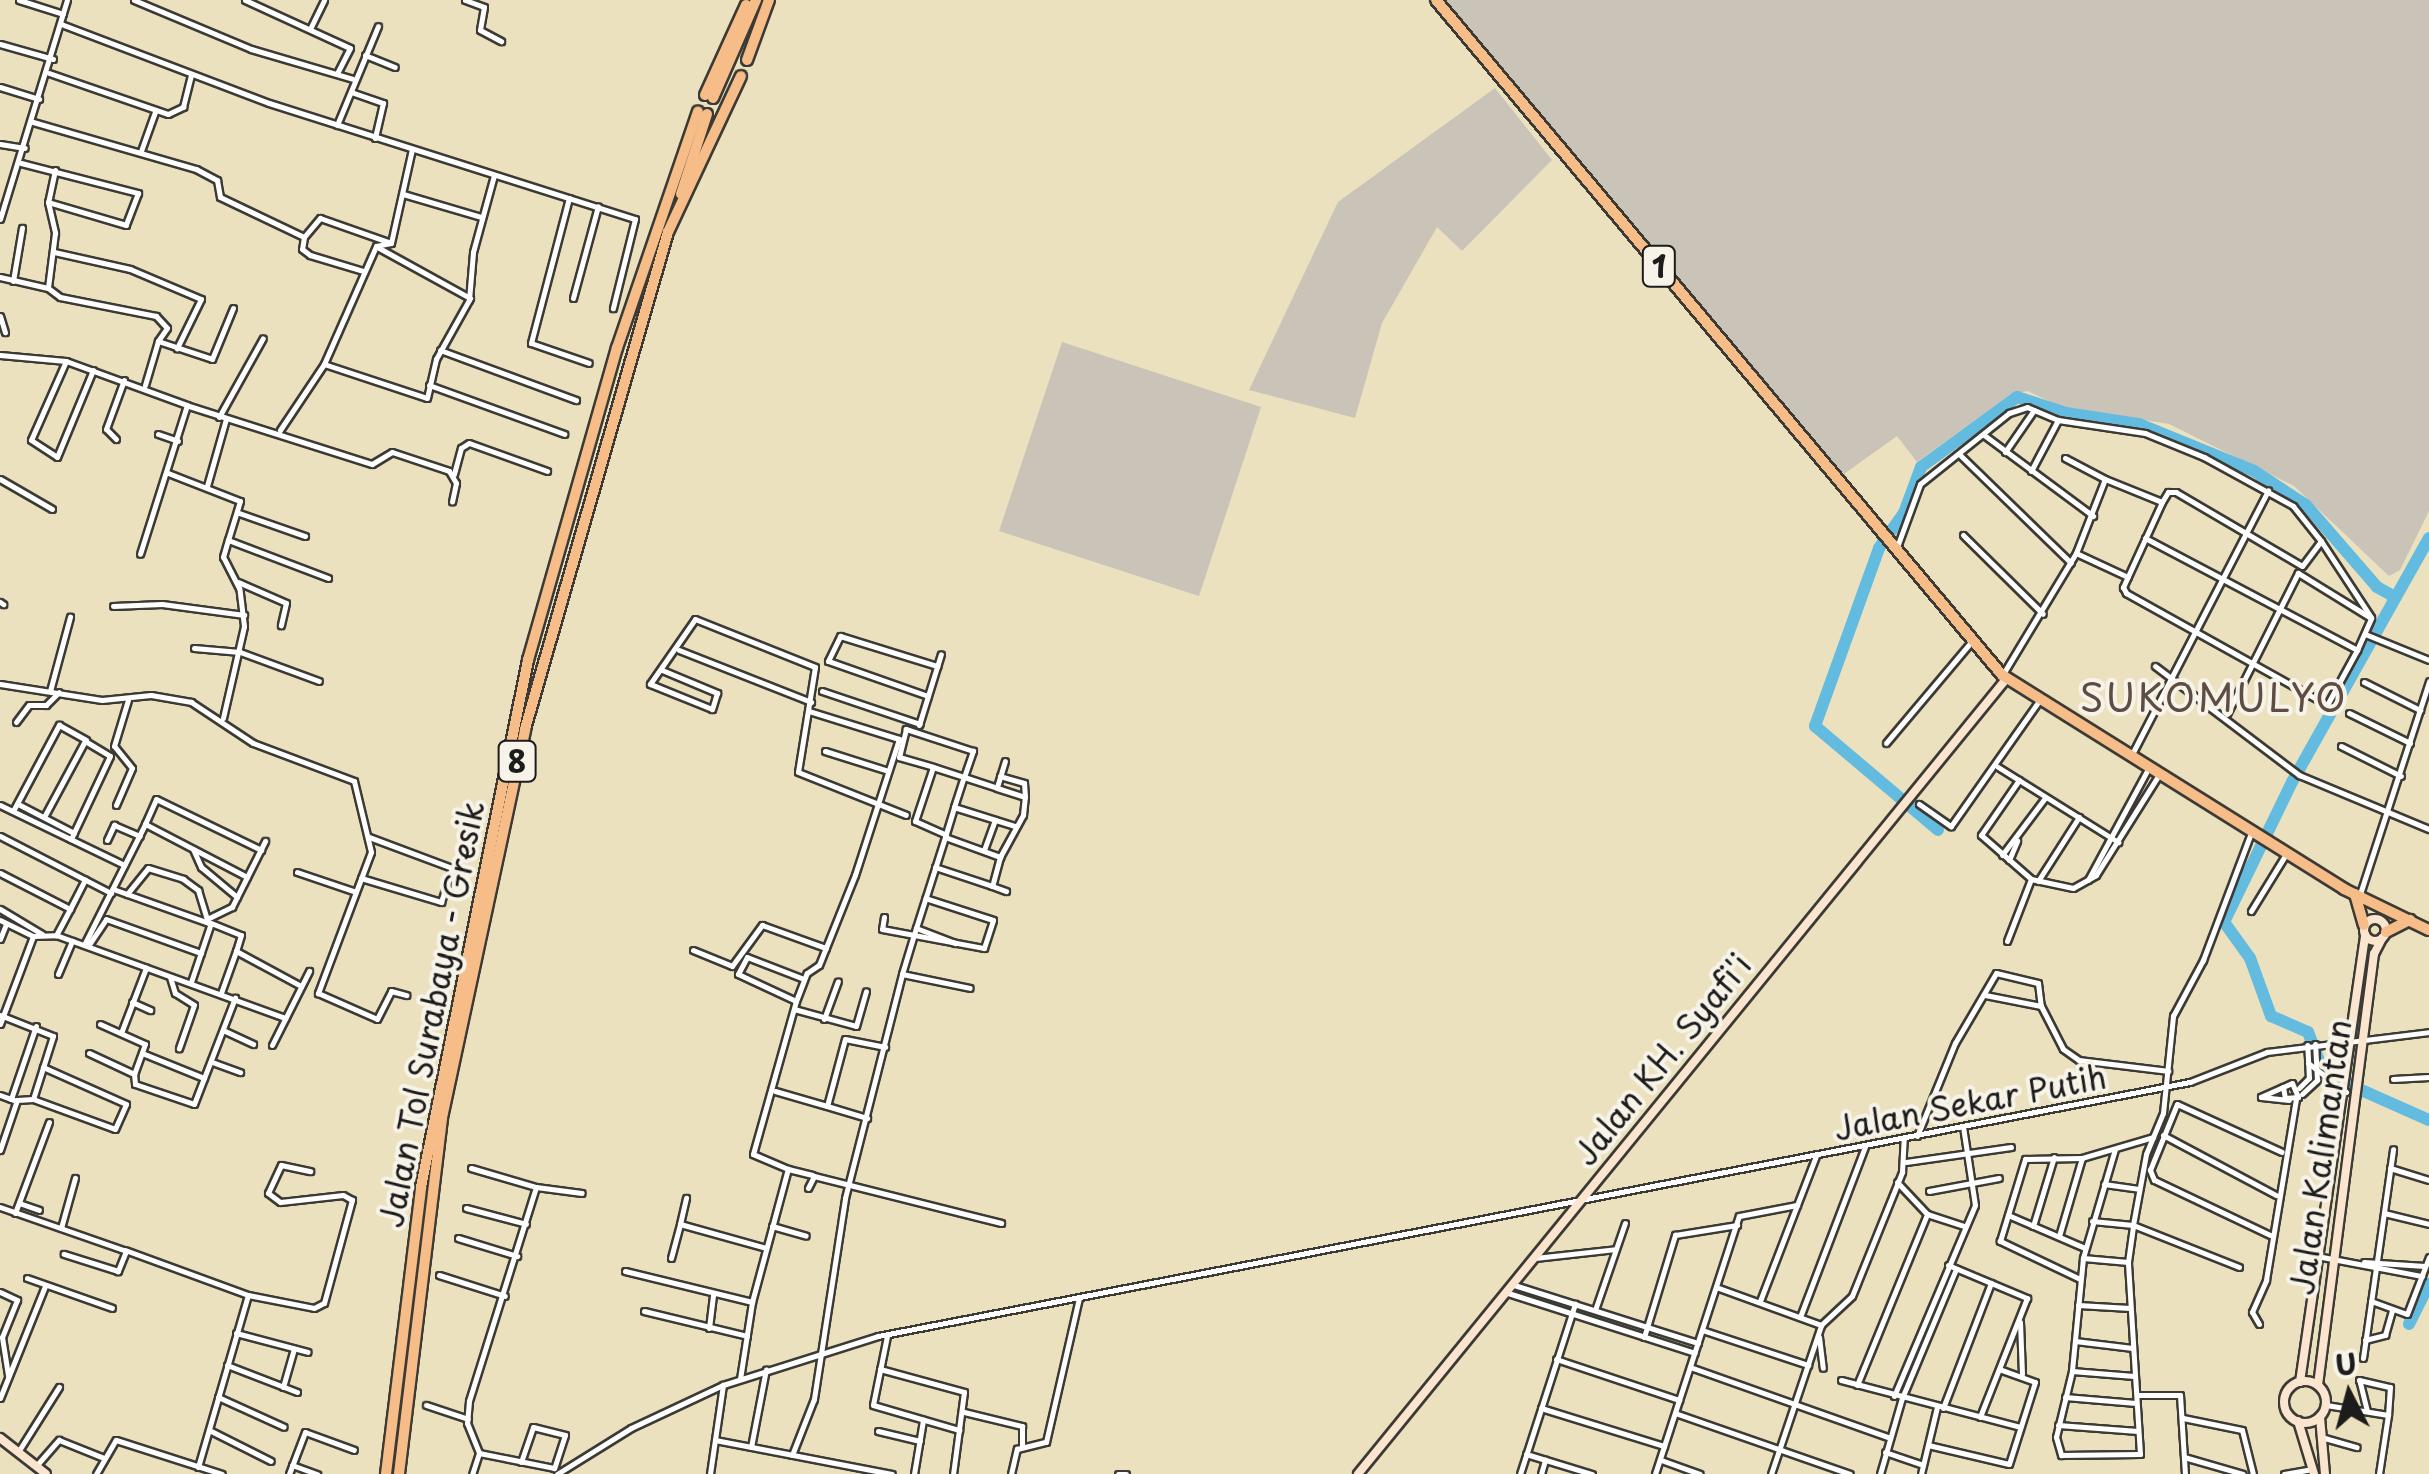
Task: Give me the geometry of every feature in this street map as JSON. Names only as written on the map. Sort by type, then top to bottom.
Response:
[{"type":"highway","points":[[709,96],[752,0]]},
{"type":"highway","points":[[747,60],[769,0]]},
{"type":"highway","name":"1","points":[[1436,0],[1971,642],[2005,676],[2038,701],[2286,854],[2357,896],[2429,930]]},
{"type":"highway","name":"Jalan Tol Surabaya - Gresik","points":[[668,232],[741,76]]},
{"type":"highway","name":"Jalan Tol Surabaya - Gresik","points":[[386,1474],[421,1187],[528,660],[617,348],[703,112],[559,597],[494,862],[443,1114],[399,1474]]},
{"type":"highway","points":[[2357,896],[2366,927]]},
{"type":"highway","points":[[2384,931],[2410,920]]},
{"type":"main road","name":"Jalan KH. Syafi'i","points":[[1358,1474],[2005,676]]},
{"type":"main road","name":"Jalan Kalimantan","points":[[2300,1382],[2326,1258],[2358,1036],[2366,927],[2382,908]]},
{"type":"main road","name":"Jalan Kalimantan","points":[[2358,1036],[2384,931],[2382,908]]},
{"type":"main road","points":[[2366,927],[2384,931]]},
{"type":"main road","points":[[2366,927],[2384,931]]},
{"type":"main road","name":"Jalan Kalimantan","points":[[2318,1385],[2326,1258]]},
{"type":"main road","points":[[2314,1472],[2298,1421],[2284,1401],[2300,1382],[2318,1385],[2326,1404],[2318,1436],[2324,1474]]},
{"type":"main road","points":[[2298,1421],[2320,1417]]},
{"type":"main road","points":[[0,1438],[46,1474]]},
{"type":"street","points":[[19,0],[63,14]]},
{"type":"street","points":[[0,218],[49,73],[67,0]]},
{"type":"street","points":[[134,0],[251,49],[353,80]]},
{"type":"street","points":[[244,0],[350,48],[337,73]]},
{"type":"street","points":[[310,29],[324,0]]},
{"type":"street","points":[[465,0],[486,4],[480,30],[501,41]]},
{"type":"street","points":[[60,24],[192,76],[638,221],[613,308]]},
{"type":"street","points":[[337,125],[378,26]]},
{"type":"street","points":[[0,44],[52,59]]},
{"type":"street","points":[[365,55],[394,67]]},
{"type":"street","points":[[49,73],[155,112],[180,110],[192,76]]},
{"type":"street","points":[[0,88],[40,102]]},
{"type":"street","points":[[350,92],[383,104],[376,138]]},
{"type":"street","points":[[141,151],[155,112]]},
{"type":"street","points":[[33,122],[141,151],[210,176],[220,197],[304,237]]},
{"type":"street","points":[[0,144],[25,148]]},
{"type":"street","points":[[391,243],[412,149]]},
{"type":"street","points":[[21,163],[138,196],[126,225],[48,202]]},
{"type":"street","points":[[48,288],[54,252],[48,202],[55,170]]},
{"type":"street","points":[[324,364],[422,399],[440,350],[470,298],[481,217],[494,176]]},
{"type":"street","points":[[403,194],[481,217]]},
{"type":"street","points":[[0,198],[6,205]]},
{"type":"street","points":[[569,198],[532,342],[589,363]]},
{"type":"street","points":[[573,298],[598,206]]},
{"type":"street","points":[[364,272],[310,255],[302,249],[304,237],[320,218],[391,243]]},
{"type":"street","points":[[13,280],[22,228]]},
{"type":"street","points":[[376,246],[391,243]]},
{"type":"street","points":[[376,246],[470,298]]},
{"type":"street","points":[[0,355],[66,361],[145,385],[270,436],[280,430],[324,364],[376,246]]},
{"type":"street","points":[[54,252],[130,269],[201,299],[178,348]]},
{"type":"street","points":[[0,278],[48,288],[60,297],[156,316],[167,328],[158,342],[145,385]]},
{"type":"street","points":[[158,342],[212,360],[233,308]]},
{"type":"street","points":[[0,316],[6,332]]},
{"type":"street","points":[[208,486],[223,418],[263,338]]},
{"type":"street","points":[[440,350],[576,400]]},
{"type":"street","points":[[66,361],[31,440],[57,457],[92,370]]},
{"type":"street","points":[[116,439],[106,429],[124,380]]},
{"type":"street","points":[[430,385],[564,434]]},
{"type":"street","points":[[140,554],[187,405]]},
{"type":"street","points":[[1896,551],[1920,484],[2018,408],[2058,420],[2144,434],[2268,490],[2294,506],[2371,618],[2368,636],[2328,704],[2197,627],[2124,591],[2162,502],[2172,491],[2246,528],[2302,566]]},
{"type":"street","points":[[2005,452],[2034,410]]},
{"type":"street","points":[[2030,471],[2058,420]]},
{"type":"street","points":[[280,430],[372,464],[392,452],[454,474]]},
{"type":"street","points":[[158,434],[178,442]]},
{"type":"street","points":[[1984,435],[2092,516]]},
{"type":"street","points":[[452,502],[461,448],[469,443],[547,471]]},
{"type":"street","points":[[1959,454],[2071,563]]},
{"type":"street","points":[[2066,458],[2162,502]]},
{"type":"street","points":[[168,473],[240,502],[223,557],[238,582],[244,615],[240,652],[222,720]]},
{"type":"street","points":[[2005,676],[2071,563],[2106,478]]},
{"type":"street","points":[[0,480],[52,509]]},
{"type":"street","points":[[2130,758],[2268,490]]},
{"type":"street","points":[[238,513],[305,536]]},
{"type":"street","points":[[1963,534],[2043,614]]},
{"type":"street","points":[[2146,538],[2357,650]]},
{"type":"street","points":[[228,540],[328,578]]},
{"type":"street","points":[[2226,714],[2282,612],[2298,573],[2321,541]]},
{"type":"street","points":[[2076,553],[2128,576]]},
{"type":"street","points":[[2298,573],[2371,618]]},
{"type":"street","points":[[238,582],[286,603],[281,625]]},
{"type":"street","points":[[113,606],[162,604],[244,615]]},
{"type":"street","points":[[50,690],[70,616]]},
{"type":"street","points":[[662,670],[716,693],[712,709],[650,684],[678,650],[695,619],[815,667],[798,772],[906,815]]},
{"type":"street","points":[[928,696],[828,661],[840,636],[937,666]]},
{"type":"street","points":[[2368,636],[2429,660]]},
{"type":"street","points":[[1886,743],[1971,642]]},
{"type":"street","points":[[194,648],[240,652],[318,681]]},
{"type":"street","points":[[678,650],[811,702]]},
{"type":"street","points":[[919,726],[941,654]]},
{"type":"street","points":[[2155,666],[2226,714],[2296,773],[2429,830]]},
{"type":"street","points":[[2357,896],[2424,708],[2429,681]]},
{"type":"street","points":[[2364,682],[2424,708]]},
{"type":"street","points":[[0,684],[128,700],[151,695],[191,702],[253,743],[354,781],[370,837],[362,878],[318,993],[376,1019],[391,991],[406,995]]},
{"type":"street","points":[[792,1454],[814,1399],[850,1184],[902,974],[972,747],[822,691]]},
{"type":"street","points":[[16,722],[29,705],[46,705],[59,692]]},
{"type":"street","points":[[116,805],[132,768],[114,746],[128,700]]},
{"type":"street","points":[[1920,804],[1950,826],[1998,766],[2038,701]]},
{"type":"street","points":[[809,711],[898,738],[826,948],[804,979],[796,1001],[775,1091],[753,1154],[812,1176],[1001,1223]]},
{"type":"street","points":[[2349,713],[2410,743]]},
{"type":"street","points":[[14,811],[59,725],[111,760],[73,836]]},
{"type":"street","points":[[919,726],[906,729],[898,757],[1025,798]]},
{"type":"street","points":[[44,817],[86,740]]},
{"type":"street","points":[[2340,746],[2400,776]]},
{"type":"street","points":[[824,751],[888,771]]},
{"type":"street","points":[[997,788],[1005,761]]},
{"type":"street","points":[[1998,766],[2118,842]]},
{"type":"street","points":[[934,767],[914,821],[1000,857]]},
{"type":"street","points":[[2019,780],[1981,827],[2006,858],[2035,880],[2072,888],[2088,880],[2118,842],[2139,808],[2153,772]]},
{"type":"street","points":[[2088,880],[2129,802],[2153,772]]},
{"type":"street","points":[[992,886],[1025,798],[1024,783],[1000,776]]},
{"type":"street","points":[[86,946],[160,798],[261,850]]},
{"type":"street","points":[[2006,858],[2046,798]]},
{"type":"street","points":[[2129,802],[2139,808]]},
{"type":"street","points":[[18,804],[124,865]]},
{"type":"street","points":[[0,806],[73,836]]},
{"type":"street","points":[[954,807],[1016,826]]},
{"type":"street","points":[[2007,940],[2035,880],[2078,818]]},
{"type":"street","points":[[984,850],[995,820]]},
{"type":"street","points":[[2117,823],[2126,828]]},
{"type":"street","points":[[145,824],[247,876]]},
{"type":"street","points":[[107,840],[114,825],[140,836]]},
{"type":"street","points":[[2115,1149],[2082,1258],[2072,1371],[2058,1425],[2061,1455],[2138,1456],[2128,1262],[2133,1225],[2168,1086],[2172,1016],[2204,960],[2253,834]]},
{"type":"street","points":[[0,836],[85,880],[241,935],[221,993]]},
{"type":"street","points":[[362,878],[441,902],[452,868],[370,837]]},
{"type":"street","points":[[208,921],[227,912],[265,841]]},
{"type":"street","points":[[193,849],[201,868],[237,896]]},
{"type":"street","points":[[2251,912],[2286,854]]},
{"type":"street","points":[[935,867],[1006,891]]},
{"type":"street","points":[[127,894],[150,868],[193,885],[208,921],[190,983]]},
{"type":"street","points":[[297,872],[356,892]]},
{"type":"street","points":[[0,873],[70,909]]},
{"type":"street","points":[[56,935],[85,880]]},
{"type":"street","points":[[884,917],[882,929],[913,938],[984,948],[993,920],[925,898]]},
{"type":"street","points":[[0,909],[42,934]]},
{"type":"street","points":[[86,946],[106,918],[201,953]]},
{"type":"street","points":[[0,938],[3,922],[34,936],[56,935],[285,1018]]},
{"type":"street","points":[[693,950],[732,966],[760,926],[826,948]]},
{"type":"street","points":[[916,928],[958,944]]},
{"type":"street","points":[[0,1024],[34,936]]},
{"type":"street","points":[[58,974],[72,941]]},
{"type":"street","points":[[236,951],[301,986]]},
{"type":"street","points":[[796,1001],[738,974],[748,957],[804,979]]},
{"type":"street","points":[[121,1033],[146,968]]},
{"type":"street","points":[[272,1045],[309,971]]},
{"type":"street","points":[[1917,1136],[1955,1043],[1998,973],[2038,983],[2042,1006],[2062,1048],[2079,1060],[2168,1071]]},
{"type":"street","points":[[902,974],[970,988]]},
{"type":"street","points":[[170,976],[175,993],[194,1006],[179,1048]]},
{"type":"street","points":[[824,1018],[838,981]]},
{"type":"street","points":[[794,1009],[856,1026],[866,991]]},
{"type":"street","points":[[1986,995],[2042,1006]]},
{"type":"street","points":[[100,1024],[144,1043],[134,1074],[135,1084],[192,1105],[225,1031],[235,998]]},
{"type":"street","points":[[132,1002],[150,1010]]},
{"type":"street","points":[[1,1015],[36,1025],[53,1036],[34,1099]]},
{"type":"street","points":[[0,1150],[36,1025]]},
{"type":"street","points":[[225,1031],[253,1044]]},
{"type":"street","name":"Jalan Sekar Putih","points":[[557,1471],[632,1428],[766,1368],[886,1336],[2168,1086],[2315,1044],[2358,1036],[2429,1032]]},
{"type":"street","points":[[827,1106],[845,1040],[885,1046]]},
{"type":"street","points":[[2283,1087],[2261,1097],[2296,1096],[2317,1080],[2315,1044]]},
{"type":"street","points":[[2260,1324],[2252,1312],[2264,1286],[2282,1152],[2296,1096],[2308,1082],[2307,1046]]},
{"type":"street","points":[[90,1053],[134,1074]]},
{"type":"street","points":[[142,1054],[205,1078]]},
{"type":"street","points":[[212,1062],[240,1072]]},
{"type":"street","points":[[2308,1062],[2349,1092]]},
{"type":"street","points":[[0,1095],[14,1100],[34,1099],[115,1129],[126,1104],[43,1068]]},
{"type":"street","points":[[2393,1079],[2429,1077]]},
{"type":"street","points":[[2283,1087],[2296,1096]]},
{"type":"street","points":[[2283,1087],[2296,1096]]},
{"type":"street","points":[[775,1091],[868,1118]]},
{"type":"street","points":[[2270,1235],[2150,1176],[2162,1135],[2177,1104],[2282,1152]]},
{"type":"street","points":[[15,1213],[49,1122]]},
{"type":"street","points":[[1880,1474],[1898,1397],[1975,1205],[1963,1127]]},
{"type":"street","points":[[2162,1135],[2276,1195]]},
{"type":"street","points":[[2080,1279],[2002,1244],[2026,1157],[2082,1158],[2154,1137]]},
{"type":"street","points":[[1771,1474],[1821,1325],[1852,1296],[1906,1162],[1904,1139]]},
{"type":"street","points":[[1800,1317],[1865,1146]]},
{"type":"street","points":[[1906,1162],[2011,1146]]},
{"type":"street","points":[[2362,1358],[2394,1149]]},
{"type":"street","points":[[1760,1301],[1816,1156]]},
{"type":"street","points":[[2033,1226],[2054,1157]]},
{"type":"street","points":[[2059,1237],[2082,1158]]},
{"type":"street","points":[[0,1208],[248,1295],[322,1306],[352,1200],[343,1195],[280,1202],[268,1193],[281,1165],[310,1171]]},
{"type":"street","points":[[471,1168],[536,1187],[582,1192]]},
{"type":"street","points":[[740,1379],[752,1302],[788,1168]]},
{"type":"street","points":[[2390,1168],[2429,1180]]},
{"type":"street","points":[[808,1188],[812,1176]]},
{"type":"street","points":[[61,1228],[75,1178]]},
{"type":"street","points":[[1929,1192],[1999,1178]]},
{"type":"street","points":[[1897,1181],[1927,1214],[1965,1226]]},
{"type":"street","points":[[2104,1184],[2140,1189]]},
{"type":"street","points":[[472,1474],[479,1453],[468,1419],[536,1187]]},
{"type":"street","points":[[671,1258],[686,1198]]},
{"type":"street","points":[[19,1203],[39,1210]]},
{"type":"street","points":[[1654,1474],[1736,1225],[1744,1213],[1797,1205]]},
{"type":"street","points":[[466,1208],[526,1224]]},
{"type":"street","points":[[2384,1213],[2429,1224]]},
{"type":"street","points":[[1857,1385],[1927,1214]]},
{"type":"street","points":[[2008,1216],[2085,1248]]},
{"type":"street","points":[[2092,1221],[2133,1225],[2239,1267]]},
{"type":"street","points":[[680,1224],[766,1248]]},
{"type":"street","points":[[1595,1310],[1625,1224]]},
{"type":"street","points":[[1644,1337],[1675,1235],[1736,1225]]},
{"type":"street","points":[[772,1226],[806,1236]]},
{"type":"street","points":[[458,1238],[518,1256]]},
{"type":"street","points":[[1533,1258],[1616,1248]]},
{"type":"street","points":[[64,1254],[118,1271],[125,1250]]},
{"type":"street","points":[[2082,1258],[2128,1262]]},
{"type":"street","points":[[2326,1258],[2425,1266]]},
{"type":"street","points":[[2371,1301],[2409,1312],[2429,1258]]},
{"type":"street","points":[[2362,1262],[2375,1269],[2422,1276]]},
{"type":"street","points":[[1952,1267],[2026,1298],[1980,1417]]},
{"type":"street","points":[[626,1271],[752,1302]]},
{"type":"street","points":[[439,1275],[506,1296]]},
{"type":"street","points":[[27,1278],[112,1308]]},
{"type":"street","points":[[1921,1474],[1940,1408],[1992,1284]]},
{"type":"street","points":[[0,1398],[45,1286]]},
{"type":"street","points":[[1716,1286],[1821,1325]]},
{"type":"street","points":[[1508,1288],[1575,1304],[1698,1343]]},
{"type":"street","points":[[1508,1288],[1571,1314],[1695,1353]]},
{"type":"street","points":[[0,1292],[16,1300],[1,1336],[8,1380]]},
{"type":"street","points":[[708,1328],[713,1294]]},
{"type":"street","points":[[198,1467],[248,1295]]},
{"type":"street","points":[[1022,1447],[1046,1442],[1079,1298]]},
{"type":"street","points":[[1520,1474],[1575,1304]]},
{"type":"street","points":[[2078,1305],[2130,1308]]},
{"type":"street","points":[[644,1310],[747,1336]]},
{"type":"street","points":[[2366,1340],[2384,1335],[2392,1310]]},
{"type":"street","points":[[2020,1320],[2022,1374]]},
{"type":"street","points":[[1702,1330],[1808,1365]]},
{"type":"street","points":[[236,1332],[308,1352]]},
{"type":"street","points":[[1818,1335],[1823,1368]]},
{"type":"street","points":[[886,1336],[873,1405],[960,1430]]},
{"type":"street","points":[[2074,1341],[2133,1348]]},
{"type":"street","points":[[283,1387],[294,1348]]},
{"type":"street","points":[[5,1358],[16,1362]]},
{"type":"street","points":[[1556,1359],[1679,1400]]},
{"type":"street","points":[[227,1365],[297,1392]]},
{"type":"street","points":[[1690,1367],[1888,1436]]},
{"type":"street","points":[[751,1447],[766,1368]]},
{"type":"street","points":[[880,1369],[955,1386],[965,1396],[953,1474]]},
{"type":"street","points":[[1928,1444],[2009,1464],[2035,1382],[2022,1374],[2001,1370]]},
{"type":"street","points":[[2072,1371],[2135,1376]]},
{"type":"street","points":[[1841,1380],[2020,1427]]},
{"type":"street","points":[[2367,1411],[2358,1380],[2390,1388],[2379,1474]]},
{"type":"street","points":[[710,1474],[723,1386]]},
{"type":"street","points":[[18,1452],[60,1387]]},
{"type":"street","points":[[2065,1396],[2180,1396],[2185,1474]]},
{"type":"street","points":[[218,1398],[284,1428]]},
{"type":"street","points":[[2326,1404],[2388,1415]]},
{"type":"street","points":[[426,1405],[468,1419]]},
{"type":"street","points":[[1540,1408],[1664,1446]]},
{"type":"street","points":[[963,1412],[1022,1426],[1022,1447],[1010,1474]]},
{"type":"street","points":[[1675,1413],[1850,1474]]},
{"type":"street","points":[[2183,1418],[2242,1430],[2253,1474]]},
{"type":"street","points":[[914,1474],[924,1420]]},
{"type":"street","points":[[2058,1425],[2138,1431]]},
{"type":"street","points":[[479,1453],[557,1471],[565,1436],[533,1427],[520,1462]]},
{"type":"street","points":[[208,1430],[271,1461]]},
{"type":"street","points":[[290,1474],[305,1432],[354,1450]]},
{"type":"street","points":[[878,1432],[920,1442]]},
{"type":"street","points":[[2318,1436],[2356,1447]]},
{"type":"street","points":[[36,1466],[59,1440],[104,1458]]},
{"type":"street","points":[[96,1474],[120,1440],[222,1474]]},
{"type":"street","points":[[715,1440],[892,1474]]},
{"type":"street","points":[[1885,1452],[1923,1466]]},
{"type":"street","points":[[1526,1454],[1592,1474]]},
{"type":"street","points":[[2184,1457],[2243,1474]]},
{"type":"street","points":[[1541,1474],[1546,1460]]},
{"type":"street","points":[[1659,1460],[1700,1474]]},
{"type":"street","points":[[292,1465],[316,1474]]},
{"type":"street","points":[[2284,1474],[2314,1472]]},
{"type":"shaded area","points":[[1446,0],[2429,0],[2429,511],[2400,570],[2389,576],[2294,486],[2169,424],[2059,406],[2028,391],[2011,394],[1917,462],[1897,436],[1844,474],[1709,325]]},
{"type":"shaded area","points":[[1495,88],[1552,160],[1462,251],[1437,227],[1382,323],[1355,418],[1249,390],[1338,202]]},
{"type":"shaded area","points":[[1062,342],[1261,407],[1199,596],[999,531]]},
{"type":"waterway","points":[[1938,830],[1815,726],[1879,548],[1904,513],[1921,467],[2017,397],[2066,413],[2139,424],[2254,471],[2306,505],[2377,587],[2395,597]]},
{"type":"waterway","points":[[2429,538],[2292,782],[2224,922],[2250,958],[2271,1016],[2308,1032],[2320,1064],[2341,1081],[2429,1120]]},
{"type":"waterway","points":[[2409,1324],[2429,1284]]},
{"type":"district","name":"SUKOMULYO","points":[[2214,697]]}]
